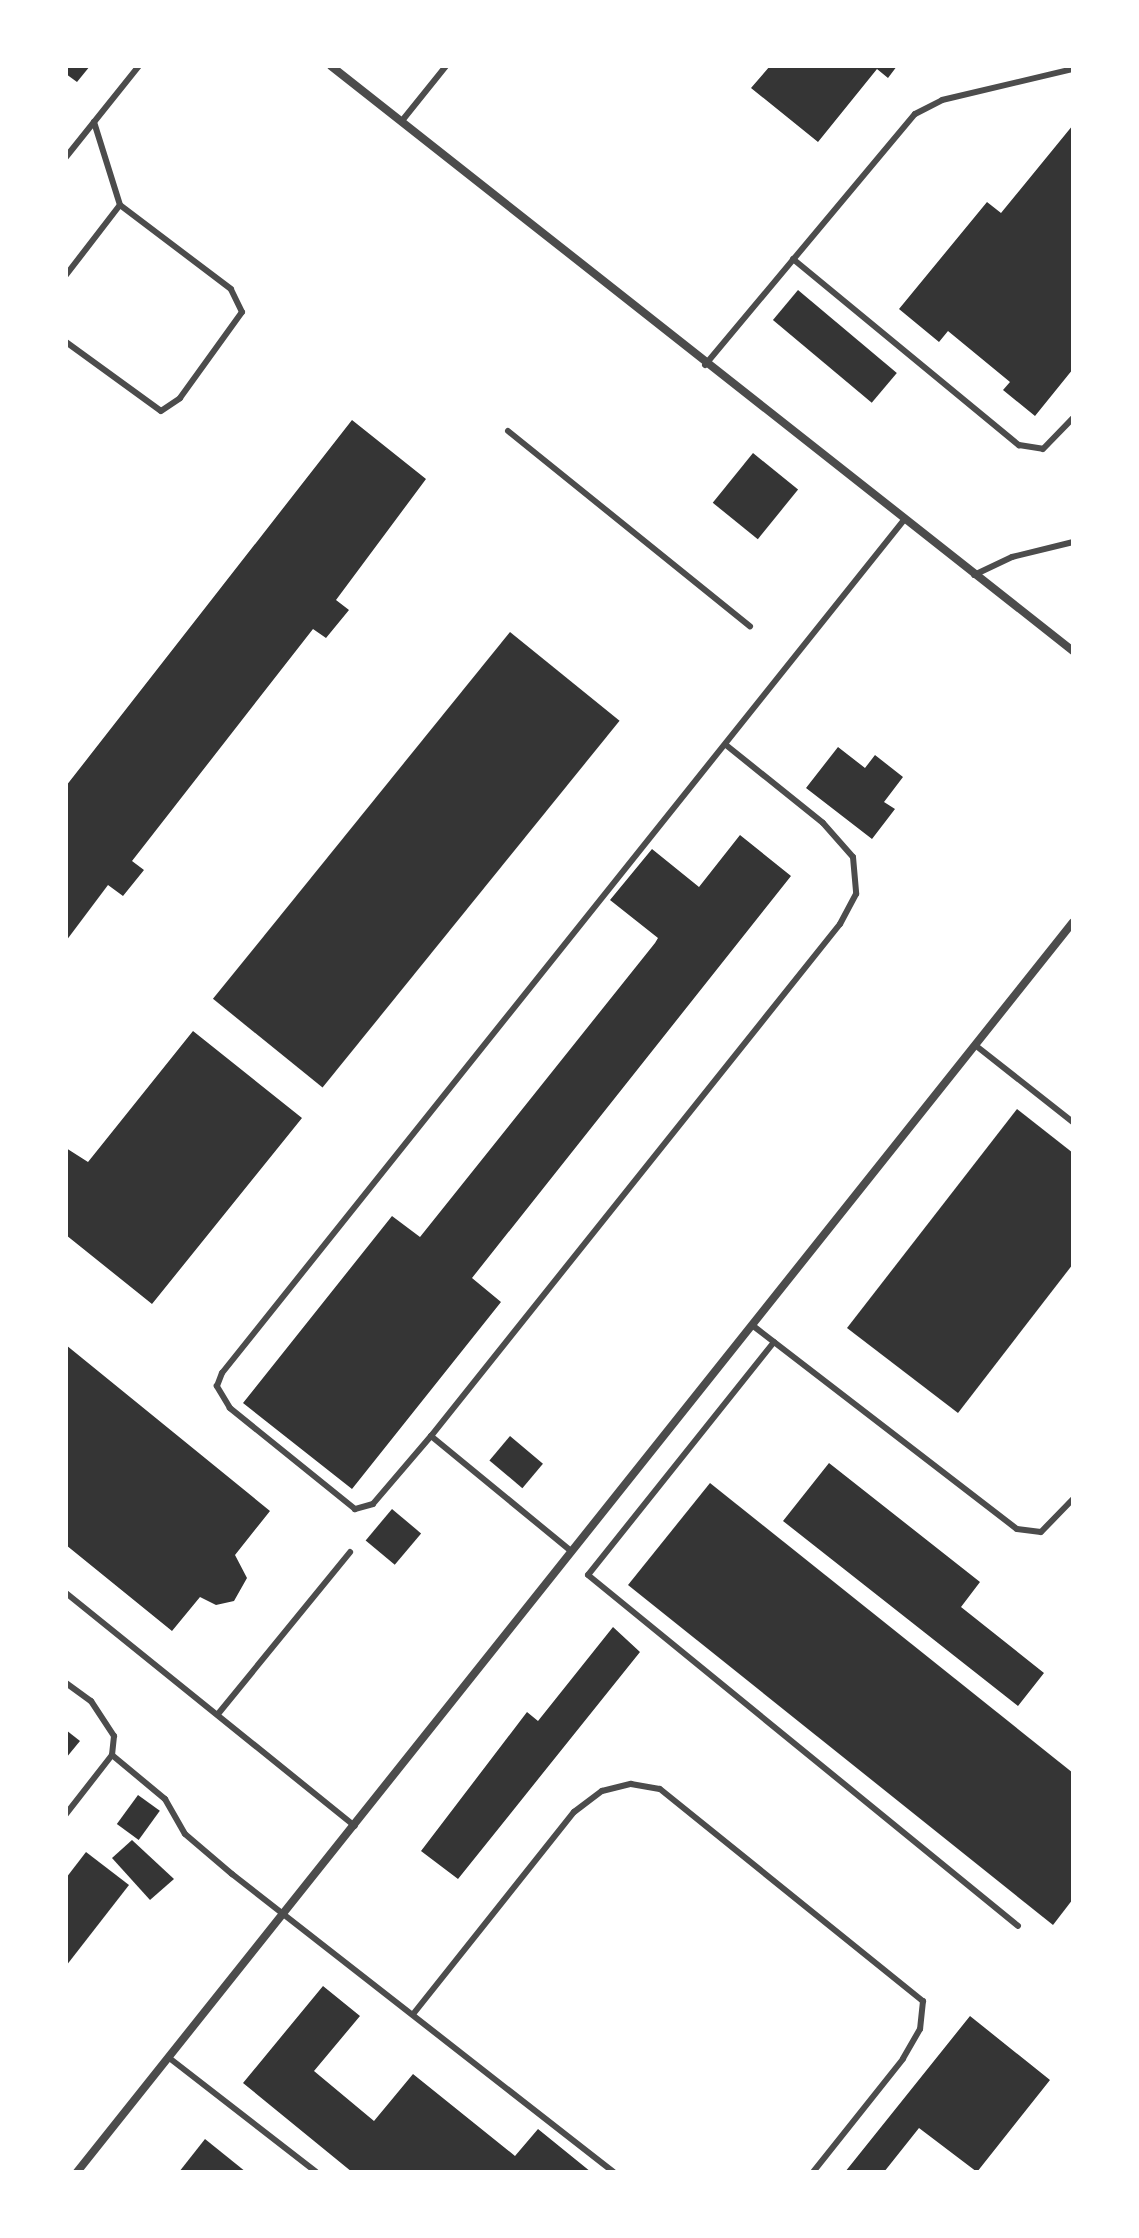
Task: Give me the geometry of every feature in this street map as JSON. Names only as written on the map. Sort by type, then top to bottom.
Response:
[{"type":"street","points":[[331,66],[705,365],[1073,651]]},
{"type":"street","points":[[77,2172],[1073,922]]},
{"type":"lane","points":[[66,157],[139,66]]},
{"type":"lane","points":[[401,122],[446,66]]},
{"type":"lane","points":[[705,365],[915,114],[942,100],[1073,69]]},
{"type":"lane","points":[[66,342],[161,411],[180,398],[242,312],[231,289],[120,205],[94,122]]},
{"type":"lane","points":[[66,275],[120,205]]},
{"type":"lane","points":[[793,259],[1019,445],[1043,449],[1073,418]]},
{"type":"lane","points":[[508,431],[750,626]]},
{"type":"lane","points":[[726,745],[823,823],[853,857],[856,894],[840,924],[431,1436],[373,1504],[355,1509],[230,1408],[217,1386],[232,1360],[903,521]]},
{"type":"lane","points":[[974,575],[1012,557],[1073,542]]},
{"type":"lane","points":[[975,1045],[1073,1122]]},
{"type":"lane","points":[[752,1325],[1017,1529],[1041,1532],[1073,1499]]},
{"type":"lane","points":[[774,1342],[588,1575],[1018,1926]]},
{"type":"lane","points":[[431,1436],[571,1551]]},
{"type":"lane","points":[[218,1714],[350,1552]]},
{"type":"lane","points":[[66,1593],[355,1826]]},
{"type":"lane","points":[[66,1683],[107,1720],[114,1736],[112,1755],[66,1814]]},
{"type":"lane","points":[[112,1755],[165,1799],[185,1834],[613,2172]]},
{"type":"lane","points":[[414,2013],[574,1812],[602,1791],[631,1784],[660,1789],[923,2001],[920,2029],[903,2059],[813,2172]]},
{"type":"lane","points":[[168,2057],[316,2172]]},
{"type":"building","points":[[66,66],[90,66],[77,82],[66,74]]},
{"type":"building","points":[[770,66],[897,66],[888,78],[877,69],[818,142],[751,88]]},
{"type":"building","points":[[1073,125],[1073,369],[1035,416],[1003,390],[1010,382],[948,331],[939,342],[899,309],[987,202],[1001,213]]},
{"type":"building","points":[[798,290],[897,373],[872,403],[773,320]]},
{"type":"building","points":[[352,420],[426,479],[336,600],[349,610],[326,638],[313,629],[132,861],[144,870],[123,896],[108,885],[66,941],[66,786]]},
{"type":"building","points":[[753,453],[798,490],[758,539],[713,503]]},
{"type":"building","points":[[510,632],[620,721],[323,1088],[213,999]]},
{"type":"building","points":[[838,747],[865,768],[875,755],[903,777],[884,802],[895,809],[872,839],[806,788]]},
{"type":"building","points":[[740,835],[791,876],[472,1278],[501,1302],[352,1489],[243,1403],[392,1216],[420,1237],[655,943],[658,938],[610,900],[652,849],[699,887]]},
{"type":"building","points":[[193,1031],[302,1118],[152,1304],[66,1235],[66,1148],[88,1162]]},
{"type":"building","points":[[1017,1109],[1073,1153],[1073,1264],[958,1413],[847,1328]]},
{"type":"building","points":[[66,1345],[270,1511],[235,1555],[247,1578],[234,1601],[216,1605],[200,1597],[172,1631],[66,1545]]},
{"type":"building","points":[[510,1436],[543,1464],[522,1488],[489,1461]]},
{"type":"building","points":[[829,1463],[980,1582],[961,1607],[1044,1673],[1018,1706],[783,1521]]},
{"type":"building","points":[[710,1483],[1073,1773],[1073,1899],[1053,1925],[628,1585]]},
{"type":"building","points":[[392,1509],[421,1533],[395,1565],[366,1540]]},
{"type":"building","points":[[613,1627],[640,1652],[458,1879],[421,1851],[527,1712],[538,1721]]},
{"type":"building","points":[[66,1730],[80,1741],[66,1758]]},
{"type":"building","points":[[138,1795],[160,1811],[139,1840],[117,1824]]},
{"type":"building","points":[[132,1840],[174,1879],[150,1900],[112,1858]]},
{"type":"building","points":[[86,1852],[129,1885],[66,1966],[66,1878]]},
{"type":"building","points":[[323,1986],[360,2016],[314,2071],[374,2121],[413,2074],[515,2156],[538,2129],[591,2172],[352,2172],[243,2083]]},
{"type":"building","points":[[970,2016],[1050,2080],[977,2172],[919,2128],[884,2172],[845,2172]]},
{"type":"building","points":[[205,2139],[246,2172],[179,2172]]}]
